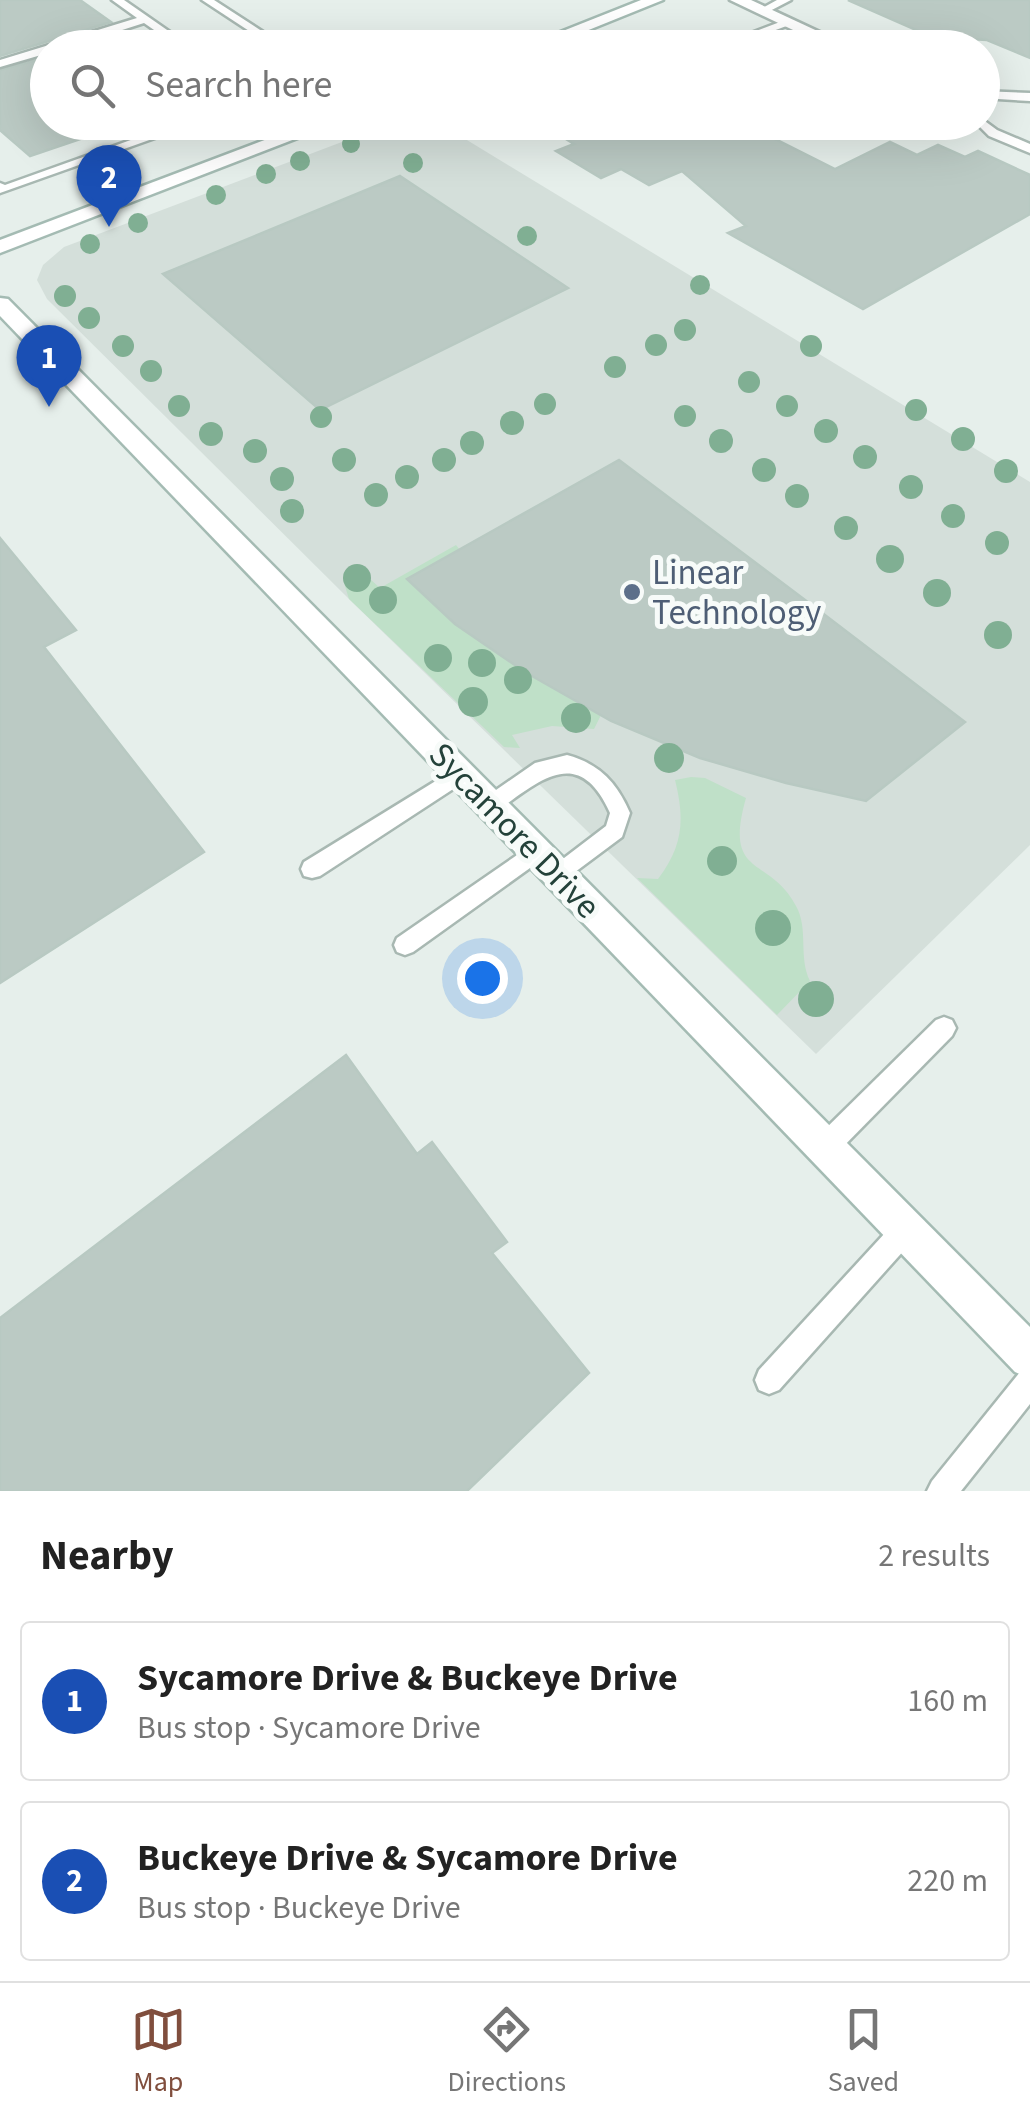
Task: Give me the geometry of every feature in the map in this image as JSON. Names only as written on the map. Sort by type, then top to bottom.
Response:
[{"type":"street","points":[[576,30],[655,0]]},
{"type":"street","points":[[738,0],[806,30]]},
{"type":"street","points":[[0,247],[276,140]]},
{"type":"street","name":"Sycamore Drive","points":[[0,304],[1030,1356]]},
{"type":"lane","points":[[116,0],[161,30]]},
{"type":"lane","points":[[206,0],[254,30]]},
{"type":"lane","points":[[762,11],[786,0]]},
{"type":"lane","points":[[109,30],[145,19]]},
{"type":"lane","points":[[766,30],[788,22]]},
{"type":"lane","points":[[0,64],[30,54]]},
{"type":"lane","points":[[1000,95],[1030,96]]},
{"type":"lane","points":[[1000,132],[1030,149]]},
{"type":"lane","points":[[0,187],[3,190],[143,140]]},
{"type":"lane","points":[[490,805],[553,765],[570,766],[603,780],[620,813],[615,831],[559,874]]},
{"type":"lane","points":[[312,868],[460,774]]},
{"type":"lane","points":[[405,946],[536,851]]},
{"type":"lane","points":[[825,1146],[944,1028]]},
{"type":"lane","points":[[769,1380],[906,1229]]},
{"type":"lane","points":[[942,1491],[1030,1382]]},
{"type":"shaded area","name":"Linear Technology","points":[[347,140],[467,140],[1030,482],[1030,845],[816,1054],[47,299],[37,280],[43,265],[64,247]]},
{"type":"green space","points":[[456,545],[460,550],[408,580],[500,653],[601,715],[594,729],[552,726],[512,735],[520,748],[504,747],[349,599],[344,583],[360,570],[380,588]]},
{"type":"green space","points":[[705,778],[746,798],[740,824],[745,854],[785,890],[800,915],[810,981],[777,1015],[637,878],[658,879],[673,855],[681,820],[675,780]]},
{"type":"building","points":[[0,0],[80,0],[111,22],[85,30],[30,30],[30,47],[0,56]]},
{"type":"building","points":[[848,0],[1030,0],[1030,58],[1000,45],[1000,30],[916,30]]},
{"type":"building","points":[[30,62],[30,140],[77,140],[30,156],[0,130],[0,70]]},
{"type":"building","points":[[567,140],[777,140],[835,169],[890,142],[917,155],[938,145],[965,157],[978,151],[1030,175],[1030,214],[863,309],[728,233],[746,226],[682,171],[649,185],[621,169],[601,178],[556,151],[574,144]]},
{"type":"building","points":[[400,176],[568,288],[320,410],[163,274]]},
{"type":"building","points":[[619,460],[965,722],[866,801],[786,783],[700,758],[611,721],[525,672],[455,624],[407,579]]},
{"type":"building","points":[[0,538],[76,630],[44,647],[204,852],[0,983]]},
{"type":"building","points":[[346,1055],[417,1154],[432,1142],[507,1242],[492,1253],[589,1373],[467,1491],[0,1491],[0,1318]]},
{"type":"place","name":"Buckeye Drive & Sycamore Drive","points":[[109,227]]},
{"type":"place","name":"Sycamore Drive & Buckeye Drive","points":[[49,407]]},
{"type":"place","name":"Linear Technology","points":[[632,592]]}]
